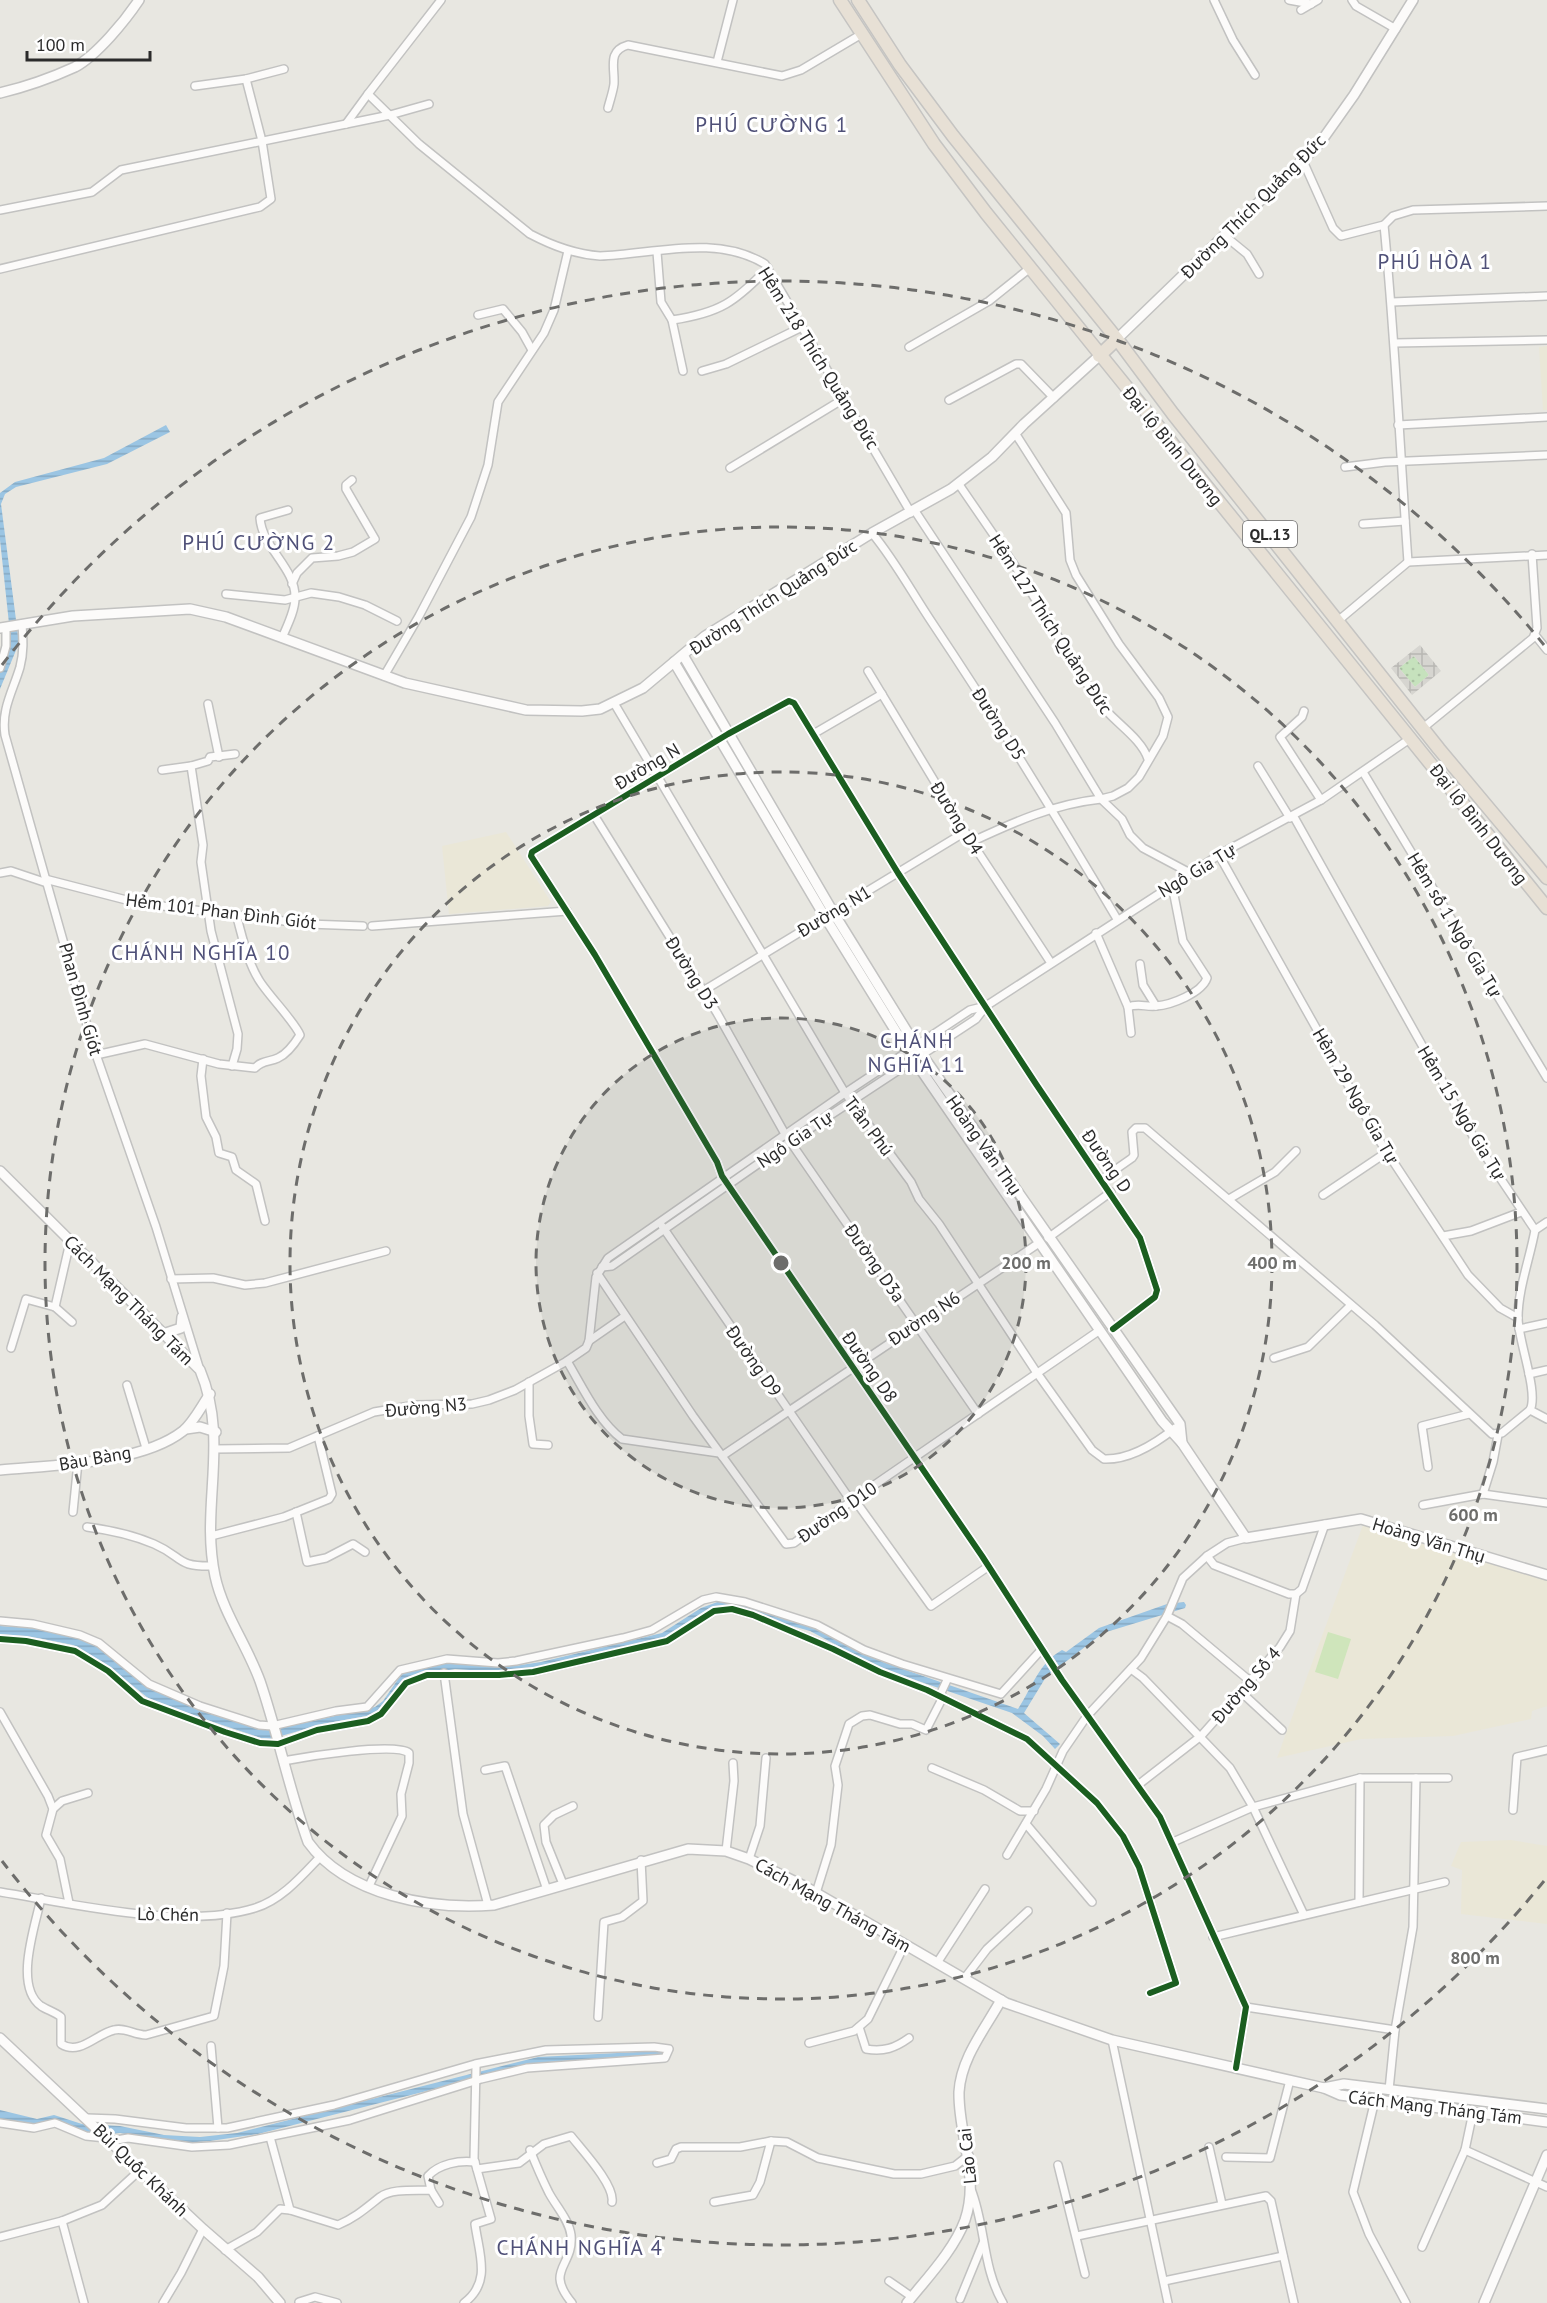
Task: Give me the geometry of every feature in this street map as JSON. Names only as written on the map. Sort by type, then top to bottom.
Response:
[{"type":"highway","name":"Đại lộ Bình Dương","points":[[840,0],[860,35],[934,144],[1030,268],[1547,908]]},
{"type":"highway","name":"Đại lộ Bình Dương","points":[[858,0],[953,136],[1118,339],[1173,414],[1423,728],[1547,878]]},
{"type":"highway","points":[[860,35],[874,26]]},
{"type":"highway","points":[[1099,356],[1118,339]]},
{"type":"highway","points":[[1411,738],[1423,728]]},
{"type":"street","points":[[0,93],[23,87],[77,66],[105,40],[140,0]]},
{"type":"street","points":[[346,124],[441,0]]},
{"type":"street","points":[[717,62],[733,0]]},
{"type":"street","points":[[1214,0],[1233,40],[1255,75]]},
{"type":"street","points":[[1289,0],[1314,2]]},
{"type":"street","points":[[1352,0],[1356,6],[1396,28]]},
{"type":"street","name":"Đường Thích Quảng Đức","points":[[1118,339],[1320,143],[1354,95],[1413,0]]},
{"type":"street","points":[[1301,10],[1314,2]]},
{"type":"street","points":[[608,108],[614,85],[611,71],[614,55],[620,47],[636,45],[765,74],[790,75],[860,35]]},
{"type":"street","points":[[195,86],[246,79],[284,69]]},
{"type":"street","points":[[0,269],[260,207],[271,199],[262,141],[246,79]]},
{"type":"street","name":"Hẻm 218 Thích Quảng Đức","points":[[368,94],[419,144],[530,234],[568,251],[600,256],[726,248],[751,255],[768,268],[913,512],[1055,723],[1101,799],[1122,819],[1130,836],[1143,848],[1190,873]]},
{"type":"street","points":[[0,210],[92,192],[121,170],[390,115],[429,104]]},
{"type":"street","points":[[1303,161],[1333,228],[1341,236],[1384,225],[1393,216],[1413,210],[1547,206]]},
{"type":"street","points":[[1384,225],[1395,343],[1398,425],[1408,562]]},
{"type":"street","points":[[1225,236],[1247,254],[1259,274]]},
{"type":"street","points":[[384,676],[419,616],[471,517],[488,465],[498,402],[544,333],[554,310],[568,251]]},
{"type":"street","points":[[657,252],[661,302],[672,320],[683,371]]},
{"type":"street","points":[[672,320],[715,311],[741,297],[768,268]]},
{"type":"street","points":[[909,347],[989,301],[1030,268]]},
{"type":"street","points":[[1392,302],[1547,296]]},
{"type":"street","points":[[478,315],[503,309],[522,332],[532,350]]},
{"type":"street","points":[[702,371],[726,364],[802,327]]},
{"type":"street","points":[[1395,343],[1547,340]]},
{"type":"street","name":"Đường Thích Quảng Đức","points":[[5,627],[73,616],[190,609],[226,617],[405,683],[526,710],[582,711],[614,703],[643,688],[705,636],[958,483],[992,457],[1099,356]]},
{"type":"street","points":[[949,400],[1016,364],[1022,364],[1054,398]]},
{"type":"street","points":[[730,468],[845,398]]},
{"type":"street","points":[[1398,425],[1547,417]]},
{"type":"street","points":[[971,842],[1052,808],[1113,796],[1128,788],[1146,767],[1148,759],[1167,726],[1167,713],[1159,698],[1119,644],[1076,575],[1070,560],[1066,513],[1015,433]]},
{"type":"street","points":[[1345,467],[1547,455]]},
{"type":"street","points":[[292,584],[297,573],[312,558],[353,552],[375,539],[346,489],[346,485],[352,480]]},
{"type":"street","name":"Hẻm 127 Thích Quảng Đức","points":[[958,483],[1015,566],[1097,700],[1115,723],[1137,739],[1148,759]]},
{"type":"street","points":[[282,638],[296,597],[292,584],[264,535],[261,518],[288,510]]},
{"type":"street","points":[[1363,524],[1405,521]]},
{"type":"street","name":"Đường D5","points":[[872,533],[896,561],[1052,808],[1117,919]]},
{"type":"street","points":[[1532,554],[1535,635],[1547,650]]},
{"type":"street","points":[[1339,620],[1408,562],[1547,555]]},
{"type":"street","points":[[226,594],[285,600],[311,593],[339,597],[364,605],[397,621]]},
{"type":"street","name":"Phan Đình Giót","points":[[21,624],[24,644],[20,666],[3,702],[4,735],[96,1054],[200,1370]]},
{"type":"street","points":[[0,668],[6,646],[5,627]]},
{"type":"street","points":[[1423,728],[1530,642],[1535,635]]},
{"type":"street","name":"Hoàng Văn Thụ","points":[[683,655],[729,734],[776,824],[915,1053],[946,1109],[1169,1432],[1182,1443],[1246,1538],[1361,1519],[1547,1575]]},
{"type":"street","name":"Hoàng Văn Thụ","points":[[674,662],[719,739],[776,824]]},
{"type":"street","name":"Đường D4","points":[[868,671],[971,842],[1051,963]]},
{"type":"street","points":[[814,733],[882,694]]},
{"type":"street","name":"Đường N","points":[[722,1176],[717,1162],[567,911],[531,856],[532,852],[719,739],[789,701],[797,706],[898,873],[986,1006]]},
{"type":"street","name":"Trần Phú","points":[[614,703],[844,1093],[911,1182],[919,1199],[1092,1450],[1101,1458],[1127,1456],[1179,1424]]},
{"type":"street","points":[[208,704],[219,757]]},
{"type":"street","points":[[1304,711],[1302,717],[1280,737],[1321,800]]},
{"type":"street","name":"Ngô Gia Tự","points":[[600,1270],[608,1258],[658,1221],[844,1093],[976,1019],[986,1006],[1117,919],[1219,855],[1321,800],[1411,738]]},
{"type":"street","points":[[162,770],[191,766],[208,761],[210,757],[234,754]]},
{"type":"street","points":[[191,766],[203,845],[201,862],[211,931],[237,1034],[237,1049],[232,1066]]},
{"type":"street","name":"Hẻm 15 Ngô Gia Tự","points":[[1258,766],[1292,817],[1478,1145],[1535,1230]]},
{"type":"street","name":"Hẻm số 1 Ngô Gia Tự","points":[[1363,772],[1547,1078]]},
{"type":"street","name":"Đường D3","points":[[594,815],[703,991],[791,1142]]},
{"type":"street","name":"Đường N1","points":[[703,991],[965,832]]},
{"type":"street","name":"Hẻm 29 Ngô Gia Tự","points":[[1219,855],[1387,1152],[1468,1275],[1500,1308],[1518,1318]]},
{"type":"street","name":"Hẻm 101 Phan Đình Giót","points":[[0,873],[11,872],[138,903],[308,924],[363,926]]},
{"type":"street","points":[[1128,1007],[1137,1004],[1156,1006],[1173,1002],[1200,988],[1207,978],[1183,941],[1172,885]]},
{"type":"street","points":[[372,926],[567,911]]},
{"type":"street","points":[[96,1054],[145,1044],[232,1066],[255,1068],[259,1064],[279,1058],[300,1035],[257,978],[236,914]]},
{"type":"street","points":[[1096,933],[1128,1007],[1131,1033]]},
{"type":"street","points":[[1140,964],[1143,985],[1156,1006]]},
{"type":"street","name":"Đường D","points":[[986,1006],[1140,1238],[1157,1290],[1155,1297],[1113,1329]]},
{"type":"street","name":"Ngô Gia Tự","points":[[600,1270],[612,1266],[851,1101],[915,1053]]},
{"type":"street","name":"Hoàng Văn Thụ","points":[[915,1053],[955,1103],[1179,1424],[1182,1443]]},
{"type":"street","points":[[203,1059],[201,1076],[206,1117],[216,1137],[219,1153],[232,1157],[236,1170],[256,1184],[265,1221]]},
{"type":"street","points":[[946,1109],[955,1103]]},
{"type":"street","points":[[1102,1179],[1132,1158],[1134,1155],[1131,1132],[1136,1128],[1145,1128],[1351,1305],[1469,1414],[1492,1434],[1498,1435]]},
{"type":"street","name":"Đường D3a","points":[[791,1142],[978,1414]]},
{"type":"street","points":[[974,1151],[983,1144]]},
{"type":"street","points":[[1229,1199],[1275,1172],[1296,1151]]},
{"type":"street","points":[[1323,1195],[1387,1152]]},
{"type":"street","name":"Cách Mạng Tháng Tám","points":[[0,1171],[200,1370],[210,1394],[216,1432],[211,1536],[213,1566],[219,1590],[259,1680],[308,1842],[320,1858],[369,1886],[403,1897],[448,1906],[488,1905],[688,1848],[726,1851],[749,1859],[816,1893],[1001,2000],[1112,2040],[1324,2088],[1340,2095],[1547,2122]]},
{"type":"street","name":"Đường D8","points":[[722,1176],[915,1458],[919,1468],[989,1566],[1062,1680],[1138,1785],[1173,1842],[1213,1937],[1246,2007]]},
{"type":"street","points":[[1003,1192],[1011,1185]]},
{"type":"street","points":[[1039,1243],[1111,1192]]},
{"type":"street","points":[[1443,1236],[1471,1231],[1521,1212]]},
{"type":"street","name":"Đường D9","points":[[658,1221],[788,1411],[931,1605],[989,1566]]},
{"type":"street","points":[[1483,1494],[1493,1462],[1498,1435],[1530,1410],[1533,1405],[1518,1318],[1535,1230],[1547,1222]]},
{"type":"street","points":[[55,1307],[70,1242]]},
{"type":"street","name":"Đường N6","points":[[721,1455],[1039,1243]]},
{"type":"street","points":[[171,1279],[213,1278],[245,1285],[265,1283],[386,1251]]},
{"type":"street","points":[[589,1341],[600,1270]]},
{"type":"street","name":"Đường D10","points":[[600,1270],[626,1316],[721,1455],[786,1544],[794,1543],[1100,1330]]},
{"type":"street","points":[[1077,1298],[1086,1291]]},
{"type":"street","points":[[11,1348],[26,1299],[55,1307],[72,1322]]},
{"type":"street","points":[[1274,1358],[1308,1347],[1351,1305]]},
{"type":"street","name":"Đường N3","points":[[215,1449],[289,1448],[374,1412],[416,1405],[472,1404],[489,1400],[530,1382],[567,1361],[586,1348],[589,1341],[626,1316]]},
{"type":"street","points":[[163,1334],[181,1328],[182,1317]]},
{"type":"street","points":[[1520,1329],[1547,1323]]},
{"type":"street","points":[[1115,1353],[1125,1346]]},
{"type":"street","points":[[567,1361],[588,1396],[622,1439],[721,1455]]},
{"type":"street","points":[[1529,1374],[1547,1370]]},
{"type":"street","points":[[530,1382],[529,1416],[533,1444],[548,1445]]},
{"type":"street","points":[[127,1385],[146,1448]]},
{"type":"street","points":[[186,1429],[210,1394]]},
{"type":"street","points":[[1530,1410],[1547,1419]]},
{"type":"street","points":[[1428,1467],[1422,1426],[1469,1414]]},
{"type":"street","points":[[186,1429],[200,1427],[216,1432]]},
{"type":"street","name":"Bàu Bàng","points":[[0,1470],[129,1455],[171,1439],[186,1429]]},
{"type":"street","points":[[211,1536],[238,1531],[296,1512],[331,1497],[318,1436]]},
{"type":"street","points":[[73,1512],[78,1462]]},
{"type":"street","points":[[1423,1505],[1483,1494],[1547,1503]]},
{"type":"street","points":[[296,1512],[306,1561],[326,1558],[353,1544],[365,1552]]},
{"type":"street","name":"Đường Số 4","points":[[1138,1785],[1201,1736],[1250,1681],[1290,1631],[1296,1594],[1302,1589],[1325,1524]]},
{"type":"street","points":[[87,1527],[118,1532],[154,1544],[182,1564],[213,1566]]},
{"type":"street","points":[[1007,1855],[1087,1716],[1131,1669],[1167,1616],[1183,1578],[1207,1556],[1227,1543],[1246,1538]]},
{"type":"street","points":[[1207,1556],[1214,1565],[1289,1594],[1296,1594]]},
{"type":"street","points":[[0,1621],[33,1624],[80,1635],[99,1643],[149,1684],[179,1698],[259,1725],[273,1726],[336,1711],[367,1707],[394,1674],[402,1669],[447,1659],[498,1663],[516,1661],[652,1630],[703,1600],[716,1597],[745,1602],[817,1625],[864,1650],[947,1680],[1001,1694],[1042,1649]]},
{"type":"street","points":[[0,1639],[26,1641],[75,1651],[112,1674],[142,1701],[260,1743],[278,1742],[317,1730],[368,1721],[381,1714],[406,1683],[427,1675],[444,1673],[499,1675],[533,1672],[667,1641],[714,1611],[732,1609],[788,1629],[880,1672],[941,1696],[1028,1739],[1057,1765],[1097,1803],[1123,1836],[1139,1867],[1176,1983],[1150,1993]]},
{"type":"street","points":[[1167,1616],[1182,1624],[1250,1681]]},
{"type":"street","points":[[673,1617],[682,1631]]},
{"type":"street","points":[[788,1629],[793,1618]]},
{"type":"street","points":[[112,1674],[122,1661]]},
{"type":"street","points":[[402,1669],[406,1683]]},
{"type":"street","points":[[1131,1669],[1143,1678],[1230,1768],[1253,1807],[1304,1915]]},
{"type":"street","points":[[444,1673],[463,1814],[488,1905]]},
{"type":"street","points":[[816,1893],[831,1845],[837,1785],[835,1766],[849,1724],[862,1716],[870,1715],[900,1724],[912,1724],[926,1730],[947,1680]]},
{"type":"street","points":[[1240,1692],[1282,1730]]},
{"type":"street","points":[[0,1712],[48,1796],[53,1809]]},
{"type":"street","points":[[283,1761],[386,1747],[404,1749],[408,1753],[409,1763],[401,1794],[402,1816],[369,1886]]},
{"type":"street","points":[[1513,1810],[1516,1757],[1547,1750]]},
{"type":"street","points":[[749,1859],[760,1826],[766,1758]]},
{"type":"street","points":[[726,1851],[734,1781],[733,1763]]},
{"type":"street","points":[[485,1770],[505,1766],[547,1890]]},
{"type":"street","points":[[932,1768],[984,1790],[1020,1811],[1034,1811]]},
{"type":"street","points":[[1359,1902],[1360,1778]]},
{"type":"street","points":[[1173,1842],[1253,1807],[1360,1778],[1448,1778]]},
{"type":"street","points":[[1389,2090],[1395,2030],[1413,1927],[1416,1778]]},
{"type":"street","points":[[69,1903],[60,1859],[46,1835],[53,1809],[62,1801],[88,1793]]},
{"type":"street","points":[[563,1884],[549,1852],[544,1825],[554,1815],[573,1806]]},
{"type":"street","points":[[1026,1824],[1092,1902]]},
{"type":"street","name":"Lò Chén","points":[[0,1892],[133,1914],[227,1913],[256,1908],[288,1890],[320,1858]]},
{"type":"street","points":[[598,2017],[604,1922],[622,1917],[643,1901],[642,1860]]},
{"type":"street","points":[[1213,1937],[1445,1882]]},
{"type":"street","points":[[937,1963],[985,1889]]},
{"type":"street","points":[[41,1898],[30,1942],[28,1976],[32,1992],[39,2005],[61,2017],[61,2044],[80,2048],[113,2030],[123,2029],[136,2035],[146,2035],[214,2016],[224,1966],[227,1913]]},
{"type":"street","points":[[964,1980],[987,1949],[1028,1911]]},
{"type":"street","points":[[809,2043],[854,2031],[868,2019],[905,1944]]},
{"type":"street","name":"Lào Cai","points":[[910,2300],[965,2221],[971,2189],[969,2155],[959,2093],[964,2067],[1001,2000]]},
{"type":"street","points":[[1236,2068],[1246,2007],[1395,2030]]},
{"type":"street","points":[[859,2027],[867,2049],[880,2051],[895,2048],[909,2038]]},
{"type":"street","name":"Bùi Quốc Khánh","points":[[0,2038],[225,2250],[258,2277],[280,2303]]},
{"type":"street","points":[[1112,2040],[1168,2303]]},
{"type":"street","points":[[211,2046],[218,2128]]},
{"type":"street","points":[[0,2123],[34,2128],[55,2123],[86,2136],[110,2140],[128,2138],[192,2147],[229,2145],[350,2120],[475,2081],[527,2068],[665,2058],[669,2049],[654,2047],[546,2050],[475,2064],[334,2105],[218,2128],[186,2128],[126,2120],[89,2120]]},
{"type":"street","points":[[464,2303],[476,2294],[482,2277],[475,2224],[491,2219],[476,2165],[476,2067]]},
{"type":"street","points":[[1226,2157],[1270,2158],[1290,2080]]},
{"type":"street","name":"Cách Mạng Tháng Tám","points":[[1324,2088],[1344,2084],[1547,2109]]},
{"type":"street","points":[[1375,2100],[1353,2192],[1369,2234],[1406,2303]]},
{"type":"street","points":[[1422,2247],[1465,2150],[1473,2112]]},
{"type":"street","points":[[439,2204],[431,2190],[428,2176],[433,2171],[459,2160],[476,2165],[504,2167],[519,2163],[531,2152],[552,2140],[571,2136],[598,2170],[612,2194],[612,2202]]},
{"type":"street","points":[[270,2137],[290,2210]]},
{"type":"street","points":[[657,2163],[671,2158],[676,2149],[681,2147],[740,2147],[771,2141],[787,2142],[818,2158],[894,2174],[921,2174],[955,2166],[969,2155]]},
{"type":"street","points":[[714,2202],[753,2195],[760,2182],[771,2141]]},
{"type":"street","points":[[1209,2147],[1222,2204]]},
{"type":"street","points":[[1465,2150],[1547,2187]]},
{"type":"street","points":[[531,2152],[571,2231],[572,2247],[559,2279],[562,2291],[572,2303]]},
{"type":"street","points":[[1484,2303],[1547,2155]]},
{"type":"street","points":[[1058,2165],[1085,2274]]},
{"type":"street","points":[[0,2237],[62,2221],[102,2205],[140,2170]]},
{"type":"street","points":[[971,2189],[981,2213],[983,2243],[994,2288],[1003,2303]]},
{"type":"street","points":[[225,2250],[257,2232],[280,2210],[290,2210],[338,2225],[374,2204],[381,2196],[431,2190]]},
{"type":"street","points":[[1077,2236],[1266,2196],[1271,2201],[1294,2303]]},
{"type":"street","points":[[62,2221],[84,2303]]},
{"type":"street","points":[[163,2303],[182,2273],[203,2229]]},
{"type":"street","points":[[960,2299],[983,2243]]},
{"type":"street","points":[[1164,2281],[1283,2256]]},
{"type":"street","points":[[888,2280],[910,2300]]},
{"type":"street","points":[[299,2302],[315,2297],[337,2303]]},
{"type":"shaded area","points":[[1547,346],[1547,410],[1543,410],[1539,347]]},
{"type":"shaded area","points":[[1420,645],[1441,671],[1412,695],[1391,668]],"holes":[[[1414,656],[1429,675],[1415,687],[1399,668]]]},
{"type":"shaded area","points":[[506,832],[551,902],[548,906],[449,914],[442,846]]},
{"type":"shaded area","points":[[1363,1525],[1547,1579],[1547,1706],[1532,1711],[1531,1719],[1453,1736],[1361,1739],[1277,1758]]},
{"type":"shaded area","points":[[1511,1840],[1547,1846],[1547,1924],[1461,1914],[1462,1870],[1451,1866],[1461,1842]]},
{"type":"green space","points":[[1414,656],[1429,675],[1415,687],[1399,668]]},
{"type":"green space","points":[[1328,1632],[1351,1639],[1338,1679],[1315,1672]]},
{"type":"water","points":[[166,425],[170,432],[107,464],[16,487],[5,494],[1,504],[19,643],[0,689],[0,673],[11,642],[0,540],[0,493],[15,482],[104,458]]},
{"type":"water","points":[[723,1600],[812,1624],[883,1662],[1018,1709],[1041,1669],[1062,1650],[1066,1652],[1099,1628],[1167,1604],[1184,1602],[1186,1605],[1185,1608],[1103,1633],[1046,1677],[1024,1713],[1060,1744],[1055,1749],[1043,1736],[1012,1713],[880,1668],[810,1631],[725,1607],[664,1640],[514,1673],[455,1669],[414,1676],[405,1681],[378,1714],[323,1724],[267,1740],[153,1702],[107,1665],[73,1645],[38,1638],[0,1635],[0,1626],[33,1628],[84,1638],[115,1656],[156,1691],[265,1728],[299,1724],[375,1707],[383,1701],[401,1675],[412,1669],[455,1662],[514,1666],[541,1662],[662,1633],[701,1608]]},
{"type":"water","points":[[665,2052],[663,2054],[547,2063],[509,2070],[258,2134],[210,2141],[184,2143],[120,2133],[92,2136],[56,2121],[36,2125],[0,2120],[0,2110],[37,2119],[54,2115],[82,2124],[120,2126],[164,2135],[200,2137],[237,2133],[538,2057]]},
{"type":"cycle path","points":[[1113,1329],[1155,1297],[1157,1290],[1140,1238],[898,873],[794,703],[789,701],[728,734],[532,852],[531,856],[595,955],[717,1162],[722,1176],[982,1556],[1062,1680],[1160,1817],[1246,2007],[1236,2068]]},
{"type":"cycle path","points":[[0,1639],[26,1641],[75,1651],[108,1671],[142,1701],[225,1732],[260,1743],[278,1744],[317,1730],[368,1721],[381,1714],[406,1683],[427,1675],[499,1675],[533,1672],[667,1641],[714,1611],[732,1609],[753,1615],[880,1672],[927,1690],[1027,1739],[1097,1803],[1123,1836],[1139,1867],[1176,1983],[1150,1993]]},
{"type":"district","name":"PHÚ CƯỜNG 1","points":[[772,124]]},
{"type":"district","name":"PHÚ HÒA 1","points":[[1435,261]]},
{"type":"district","name":"PHÚ CƯỜNG 2","points":[[259,542]]},
{"type":"district","name":"CHÁNH NGHĨA 10","points":[[201,952]]},
{"type":"district","name":"CHÁNH NGHĨA 11","points":[[917,1052]]},
{"type":"district","name":"CHÁNH NGHĨA 4","points":[[580,2247]]}]
